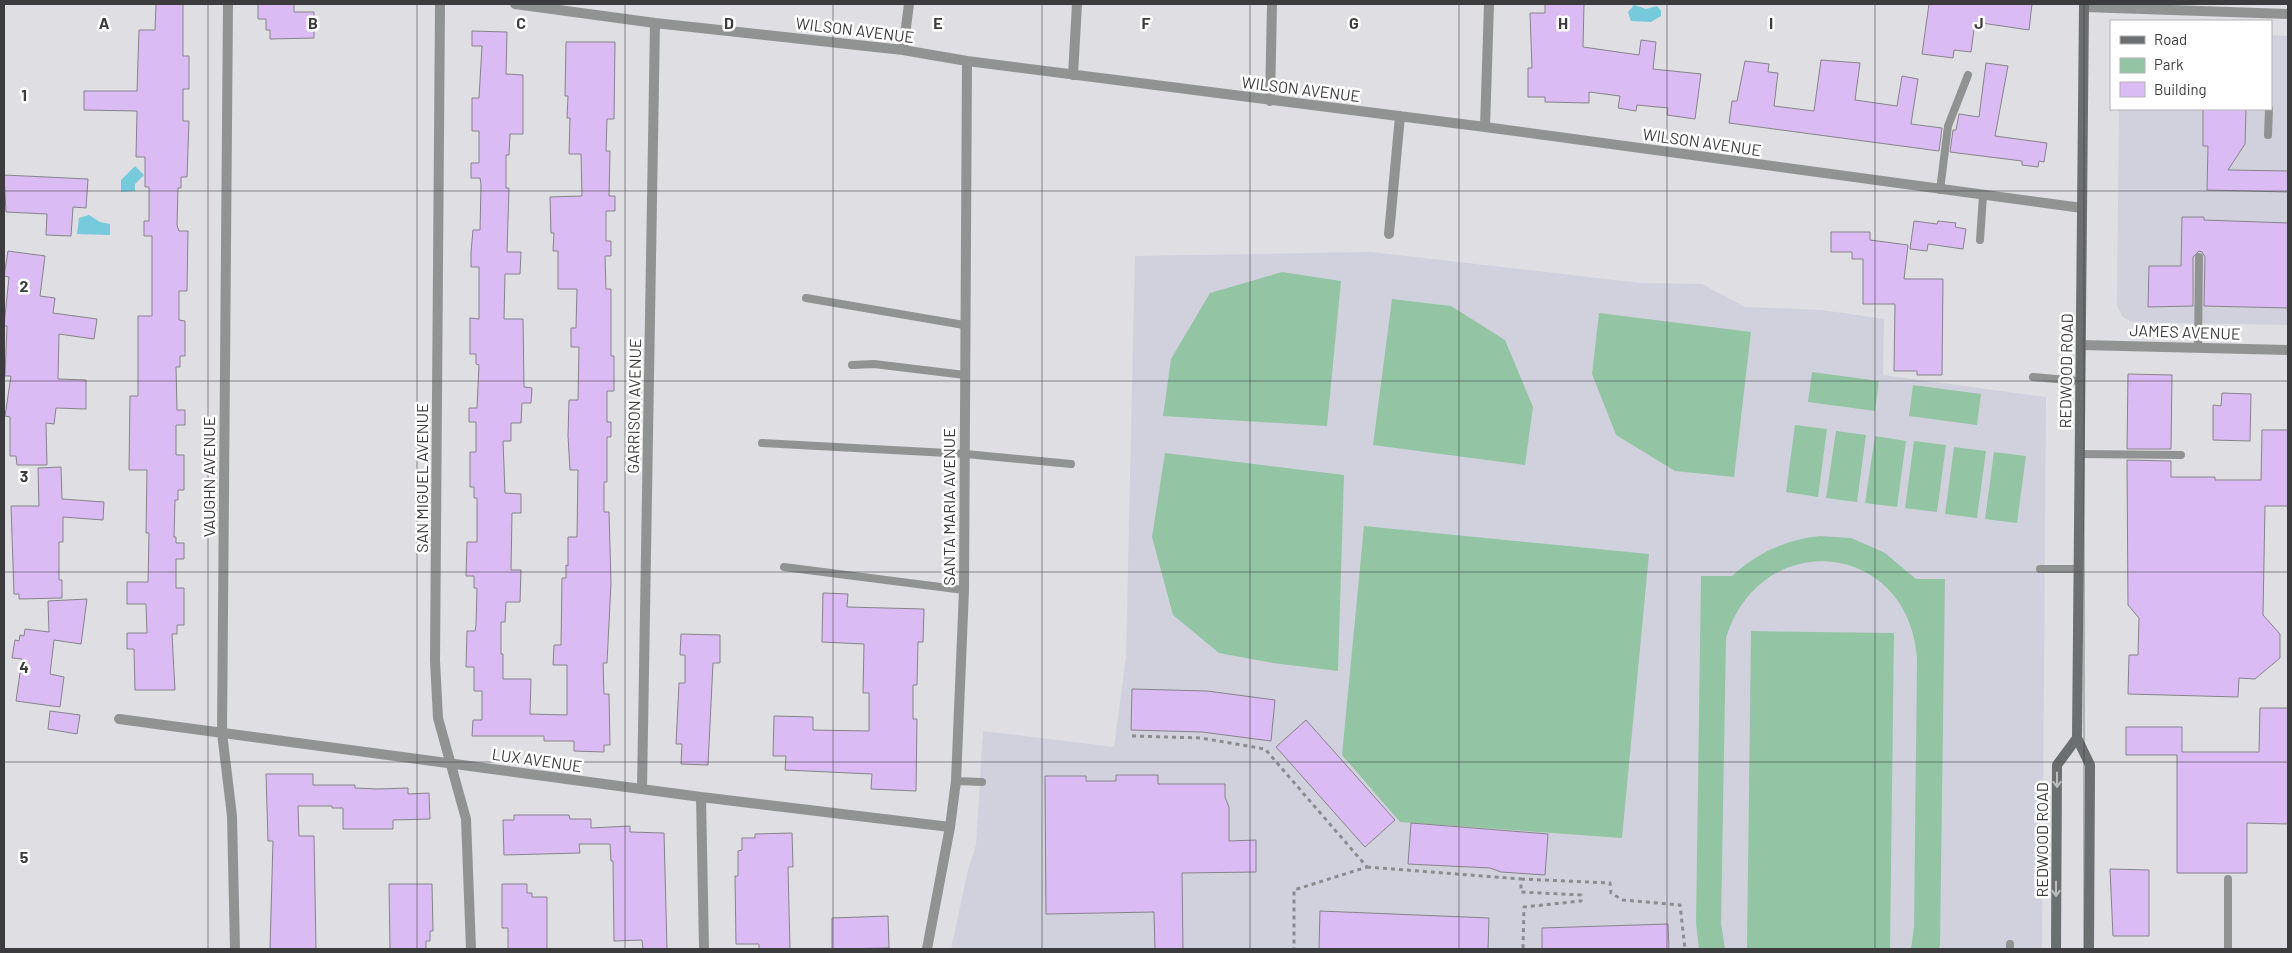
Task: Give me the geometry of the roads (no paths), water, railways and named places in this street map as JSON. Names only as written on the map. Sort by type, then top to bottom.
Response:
[{"type":"main road","name":"REDWOOD ROAD","points":[[2084,5],[2077,738],[2090,765],[2089,949]]},
{"type":"main road","name":"REDWOOD ROAD","points":[[2056,949],[2057,765],[2077,738]]},
{"type":"street","name":"VAUGHN AVENUE","points":[[228,4],[222,733],[232,816],[235,949]]},
{"type":"street","name":"SAN MIGUEL AVENUE","points":[[440,4],[435,661],[438,718],[450,763],[458,782],[466,818],[471,949]]},
{"type":"street","name":"WILSON AVENUE","points":[[515,4],[655,23],[903,50],[967,61],[1485,127],[2082,208]]},
{"type":"street","points":[[903,50],[909,4]]},
{"type":"street","points":[[1073,75],[1076,4]]},
{"type":"street","points":[[1270,101],[1272,4]]},
{"type":"street","points":[[1485,127],[1488,4]]},
{"type":"street","points":[[2084,5],[2218,16],[2288,14]]},
{"type":"street","name":"GARRISON AVENUE","points":[[642,789],[655,23]]},
{"type":"street","name":"SANTA MARIA AVENUE","points":[[927,949],[950,827],[956,780],[964,590],[966,454],[964,325],[967,61]]},
{"type":"street","points":[[1389,234],[1400,116]]},
{"type":"street","name":"JAMES AVENUE","points":[[2081,345],[2288,350]]},
{"type":"street","name":"LUX AVENUE","points":[[120,719],[701,797],[950,827]]},
{"type":"street","points":[[701,797],[704,949]]},
{"type":"lane","points":[[1940,190],[1948,126],[1968,75]]},
{"type":"lane","points":[[2268,135],[2269,110]]},
{"type":"lane","points":[[1980,240],[1983,196]]},
{"type":"lane","points":[[2198,348],[2199,257]]},
{"type":"lane","points":[[806,298],[964,325]]},
{"type":"lane","points":[[852,365],[874,364],[964,375]]},
{"type":"lane","points":[[2033,378],[2079,381]]},
{"type":"lane","points":[[762,443],[966,454],[1070,464]]},
{"type":"lane","points":[[2080,454],[2181,455]]},
{"type":"lane","points":[[784,567],[964,590]]},
{"type":"lane","points":[[2040,570],[2078,570]]},
{"type":"lane","points":[[956,780],[982,782]]},
{"type":"lane","points":[[2228,879],[2228,949]]},
{"type":"water","points":[[1634,5],[1646,9],[1657,6],[1661,11],[1661,16],[1651,22],[1631,21],[1628,12]]},
{"type":"water","points":[[135,166],[144,175],[135,184],[135,191],[121,192],[121,180]]},
{"type":"water","points":[[89,215],[100,222],[110,224],[110,235],[77,234],[79,218]]}]
